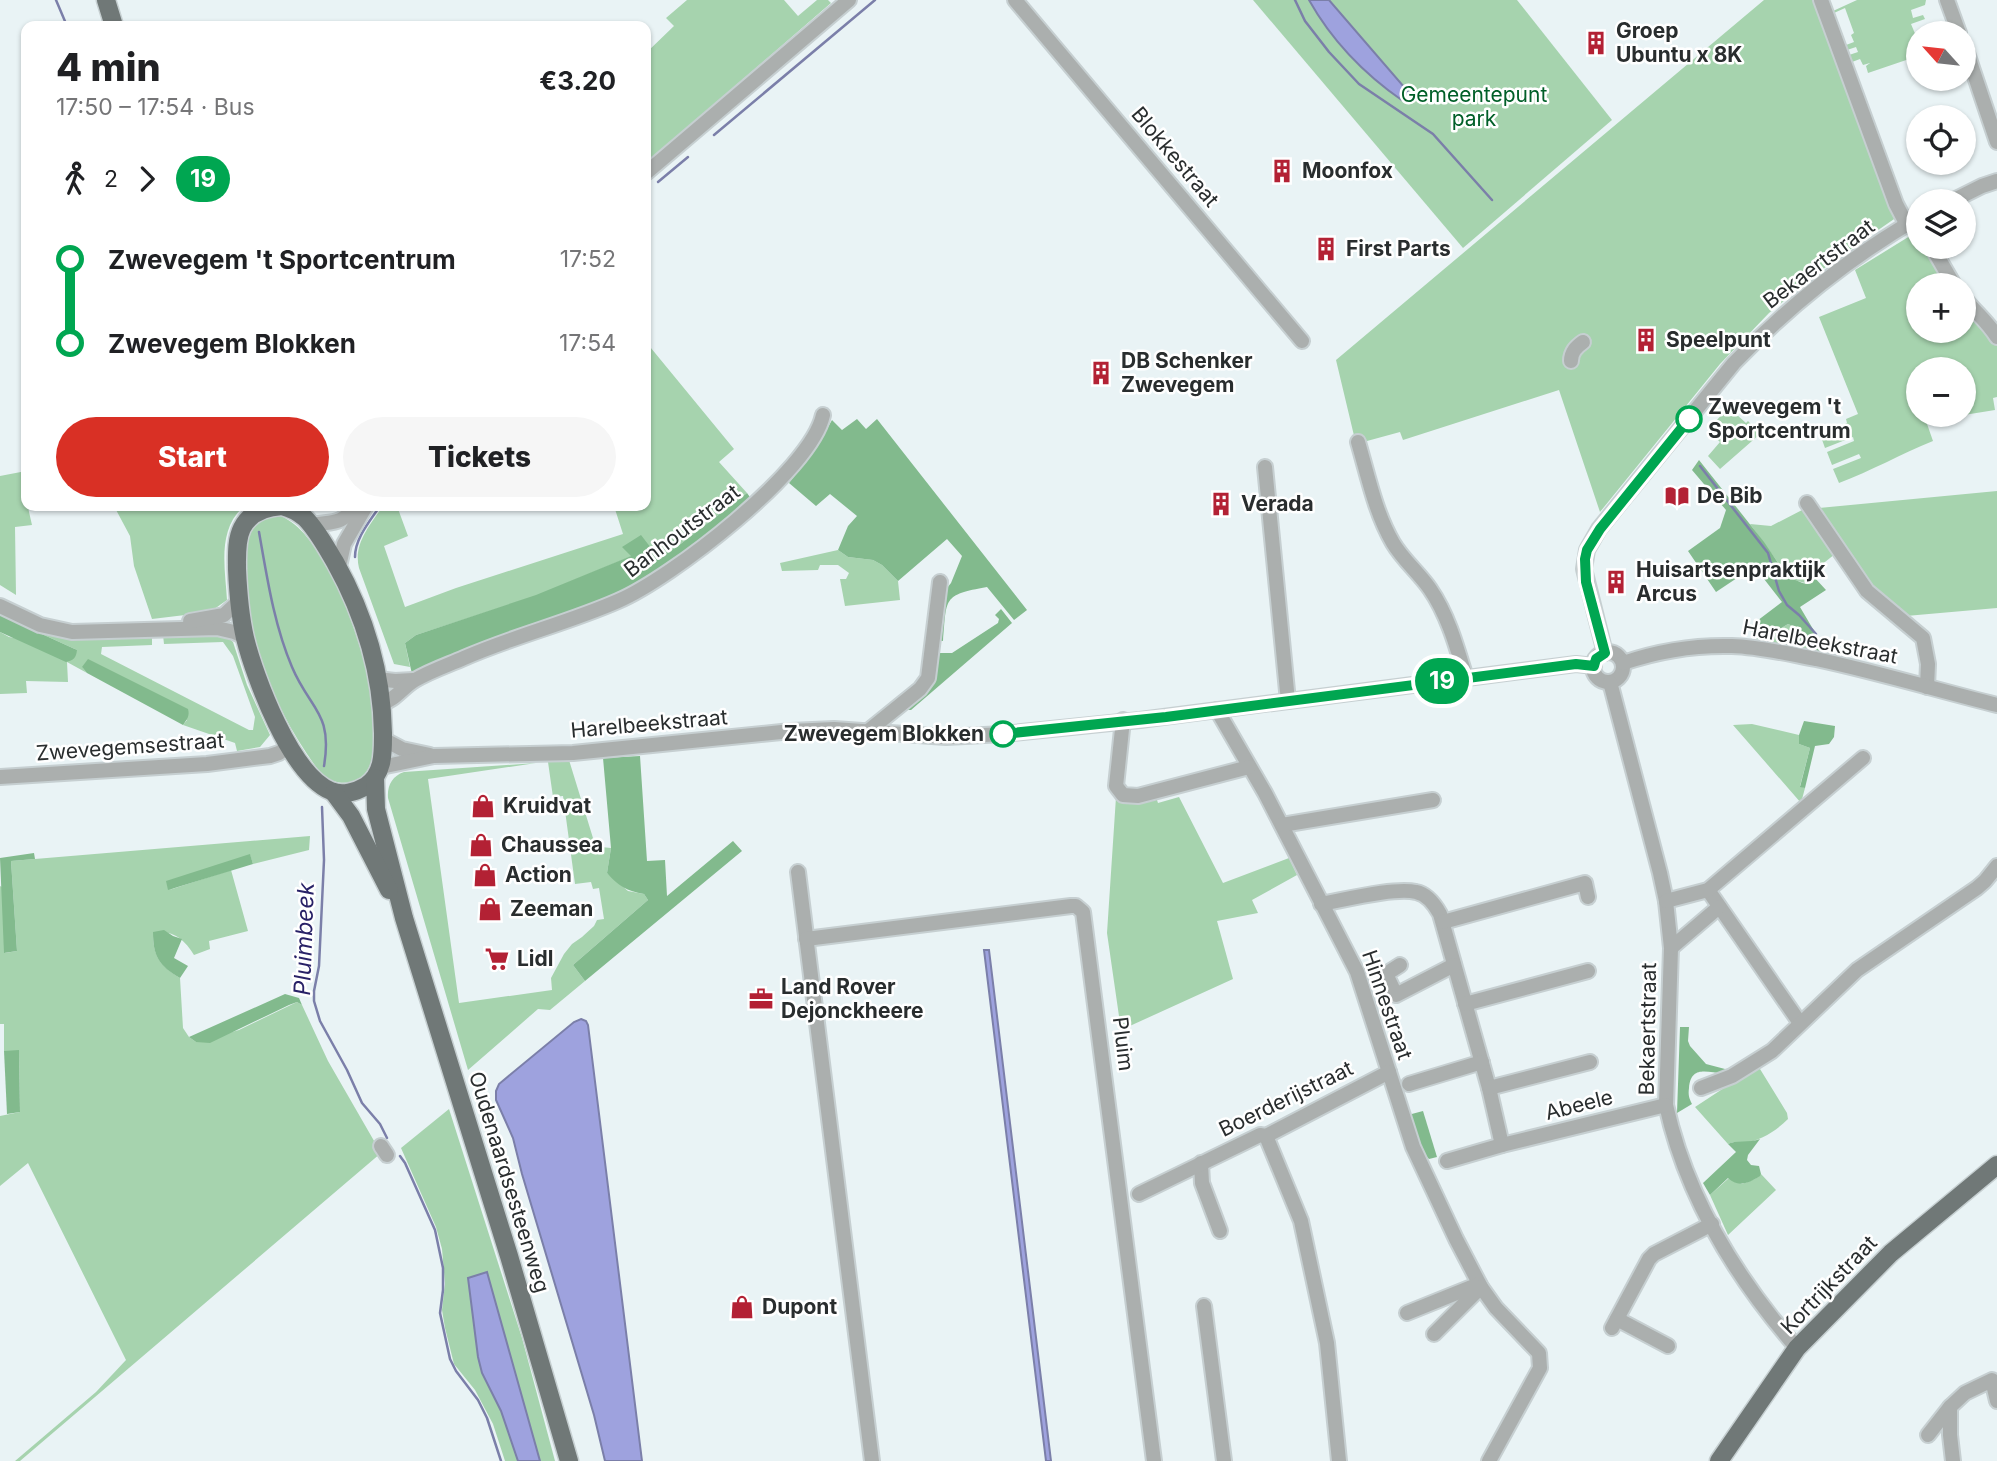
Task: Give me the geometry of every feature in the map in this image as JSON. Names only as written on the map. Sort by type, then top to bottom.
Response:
[{"type":"main road","points":[[106,0],[112,21]]},
{"type":"main road","name":"Oudenaardsesteenweg","points":[[256,511],[239,535],[239,601],[245,637],[266,700],[285,738],[311,777],[334,793],[351,816],[404,918]]},
{"type":"main road","points":[[293,511],[311,525]]},
{"type":"main road","name":"Oudenaardsesteenweg","points":[[311,525],[336,565],[362,620],[381,704],[383,739],[376,809],[404,918],[509,1256],[569,1461]]},
{"type":"main road","points":[[334,793],[355,792],[367,786],[378,773]]},
{"type":"main road","name":"Kortrijkstraat","points":[[1719,1461],[1797,1349],[1891,1253],[1997,1165]]},
{"type":"street","points":[[651,169],[849,0]]},
{"type":"street","name":"Blokkestraat","points":[[1015,0],[1302,341]]},
{"type":"street","name":"Bekaertstraat","points":[[1821,0],[1896,204],[1906,213]]},
{"type":"street","points":[[1947,0],[1955,21]]},
{"type":"street","points":[[1976,80],[1997,142]]},
{"type":"street","points":[[1976,189],[1997,181]]},
{"type":"street","name":"Bekaertstraat","points":[[1605,653],[1584,569],[1587,550],[1600,529],[1753,343],[1810,292],[1906,227]]},
{"type":"street","points":[[1976,313],[1991,327],[1997,337]]},
{"type":"street","points":[[1571,360],[1576,348],[1583,342]]},
{"type":"street","name":"Banhoutstraat","points":[[381,704],[390,700],[413,680],[507,641],[612,604],[650,585],[737,519],[780,480],[820,426],[822,415]]},
{"type":"street","points":[[1358,442],[1381,519],[1394,545],[1432,591],[1452,634],[1466,678]]},
{"type":"street","points":[[1265,467],[1288,701]]},
{"type":"street","name":"Harelbeekstraat","points":[[1807,503],[1867,591],[1923,638],[1928,664],[1927,687]]},
{"type":"street","points":[[311,525],[333,524],[352,511]]},
{"type":"street","points":[[336,565],[340,562],[348,536],[363,511]]},
{"type":"street","points":[[867,732],[919,689],[928,678],[940,582]]},
{"type":"street","points":[[137,630],[224,615],[239,601]]},
{"type":"street","points":[[0,606],[29,621],[58,630],[89,633],[217,628],[245,637]]},
{"type":"street","name":"Harelbeekstraat","points":[[1623,663],[1669,650],[1733,646],[1792,654],[1860,668],[1997,705]]},
{"type":"street","points":[[1605,653],[1614,653],[1623,663],[1622,673],[1610,682],[1598,678],[1594,666],[1596,659],[1605,653]]},
{"type":"street","name":"Harelbeekstraat","points":[[383,739],[402,748],[434,756],[573,753],[834,729],[946,737],[1003,734],[1217,710],[1576,664],[1594,666]]},
{"type":"street","name":"Banhoutstraat","points":[[377,679],[413,680]]},
{"type":"street","name":"Bekaertstraat","points":[[1610,682],[1665,901],[1671,948],[1667,1105],[1676,1143],[1712,1224],[1740,1274],[1797,1349]]},
{"type":"street","name":"Hinnestraat","points":[[1217,710],[1282,825],[1357,972],[1413,1147],[1480,1286],[1541,1358],[1540,1368],[1489,1461]]},
{"type":"street","points":[[1123,720],[1116,786],[1123,795],[1138,796],[1249,766]]},
{"type":"street","name":"Zwevegemsestraat","points":[[0,777],[207,764],[262,756],[276,740],[285,738]]},
{"type":"street","name":"Harelbeekstraat","points":[[378,773],[434,756]]},
{"type":"street","points":[[1665,901],[1708,890],[1863,758]]},
{"type":"street","points":[[1282,825],[1433,800]]},
{"type":"street","points":[[1701,1088],[1732,1076],[1772,1051],[1857,970],[1976,888],[1997,866]]},
{"type":"street","points":[[798,872],[872,1461]]},
{"type":"street","points":[[1443,922],[1585,883],[1588,897]]},
{"type":"street","points":[[1708,890],[1800,1023]]},
{"type":"street","points":[[1321,904],[1400,891],[1418,892],[1433,902],[1443,922],[1502,1145]]},
{"type":"street","name":"Pluim","points":[[806,939],[1071,906],[1076,906],[1083,912],[1154,1461]]},
{"type":"street","points":[[1671,948],[1719,907]]},
{"type":"street","points":[[1400,965],[1386,974],[1396,995],[1454,965]]},
{"type":"street","points":[[1465,1004],[1588,971]]},
{"type":"street","points":[[1409,1084],[1482,1062]]},
{"type":"street","name":"Abeele","points":[[1489,1088],[1590,1062]]},
{"type":"street","name":"Boerderijstraat","points":[[1139,1194],[1260,1135],[1266,1136],[1389,1072]]},
{"type":"street","name":"Abeele","points":[[1447,1161],[1667,1105]]},
{"type":"street","points":[[1266,1136],[1301,1221],[1327,1343],[1339,1461]]},
{"type":"street","points":[[1201,1163],[1202,1183],[1220,1231]]},
{"type":"street","points":[[1668,1346],[1614,1323],[1649,1259],[1712,1224]]},
{"type":"street","points":[[1407,1313],[1480,1286]]},
{"type":"street","points":[[1434,1334],[1480,1286]]},
{"type":"street","points":[[1204,1306],[1224,1461]]},
{"type":"street","points":[[1950,1435],[1939,1429],[1931,1430],[1965,1393],[1991,1375],[1997,1401]]},
{"type":"street","points":[[1950,1407],[1953,1461]]},
{"type":"green space","points":[[687,0],[784,0],[798,16],[817,0],[828,0],[831,3],[651,159],[651,48],[674,26],[666,18]]},
{"type":"green space","name":"Gemeentepunt park","points":[[1253,0],[1517,0],[1612,120],[1463,248]]},
{"type":"green space","points":[[1764,0],[1818,0],[1897,217],[1832,262],[1769,313],[1720,364],[1600,512],[1559,390],[1403,440],[1400,432],[1356,444],[1336,360]]},
{"type":"green space","points":[[1857,0],[1926,0],[1925,5],[1911,10],[1913,18],[1923,15],[1925,19],[1906,21],[1906,60],[1868,73],[1866,66],[1870,63],[1863,65],[1860,59],[1852,62],[1849,55],[1858,52],[1856,47],[1847,50],[1846,45],[1854,42],[1851,35],[1854,33],[1845,8],[1834,13],[1833,11]]},
{"type":"green space","points":[[1906,238],[1906,259],[1939,259],[1947,273],[1906,273],[1906,343],[1976,343],[1976,312],[1997,337],[1997,397],[1993,398],[1995,410],[1976,413],[1976,357],[1906,357],[1906,427],[1928,427],[1933,441],[1839,483],[1833,469],[1861,458],[1859,454],[1832,465],[1827,452],[1854,441],[1853,437],[1825,448],[1820,434],[1847,423],[1846,419],[1858,414],[1819,317],[1866,298],[1855,270]]},
{"type":"green space","points":[[651,348],[734,449],[719,462],[747,493],[674,549],[651,548],[536,596],[416,635],[405,643],[410,667],[394,664],[359,568],[358,551],[364,535],[380,511],[399,511],[408,536],[384,546],[405,607],[623,534],[616,511],[651,511]]},
{"type":"green space","points":[[1733,402],[1740,408],[1736,414],[1746,423],[1748,421],[1760,434],[1720,469],[1708,456],[1720,442],[1708,430]]},
{"type":"green space","points":[[857,419],[866,429],[877,419],[1027,610],[1014,620],[987,587],[962,593],[954,596],[947,607],[943,641],[935,640],[942,588],[947,588],[951,583],[962,556],[947,539],[898,581],[873,560],[848,557],[838,550],[848,526],[857,516],[830,494],[816,506],[789,483],[819,443],[832,420],[842,430]]},
{"type":"green space","points":[[1699,460],[1764,542],[1789,579],[1809,584],[1814,577],[1826,590],[1800,607],[1823,646],[1821,653],[1811,651],[1795,627],[1788,624],[1757,639],[1749,627],[1782,602],[1757,570],[1743,574],[1716,592],[1688,551],[1720,528],[1726,510],[1692,470]]},
{"type":"green space","points":[[21,472],[21,511],[29,511],[32,525],[15,527],[16,595],[0,585],[0,476]]},
{"type":"green space","points":[[1997,491],[1997,608],[1906,616],[1873,591],[1819,508]]},
{"type":"green space","points":[[747,493],[752,500],[705,540],[642,585],[412,674],[405,643],[416,635],[536,595],[631,556],[622,547],[641,535],[651,548],[674,549]]},
{"type":"green space","points":[[1804,509],[1835,554],[1815,570],[1809,584],[1790,579],[1750,524],[1771,526]]},
{"type":"green space","points":[[117,511],[240,511],[226,538],[224,562],[227,600],[210,612],[152,619],[134,566],[130,536]]},
{"type":"green space","points":[[281,516],[301,531],[322,558],[349,614],[359,644],[368,679],[375,728],[374,751],[368,770],[356,781],[332,781],[323,775],[313,762],[282,711],[256,643],[248,595],[248,543],[250,533],[259,523]]},
{"type":"green space","points":[[838,550],[848,557],[873,560],[882,565],[898,581],[900,600],[845,606],[840,579],[846,579],[849,573],[838,565],[820,565],[818,570],[782,571],[780,563]]},
{"type":"green space","points":[[1001,609],[1012,623],[911,710],[902,710],[927,686],[935,644],[939,644],[940,653],[952,653],[998,623],[999,619],[995,615]]},
{"type":"green space","points":[[0,613],[77,650],[75,657],[66,662],[0,632]]},
{"type":"green space","points":[[1788,624],[1795,627],[1811,651],[1757,639]]},
{"type":"green space","points":[[33,630],[84,640],[152,636],[152,645],[102,647],[101,654],[253,730],[255,717],[233,656],[223,642],[164,644],[163,635],[221,632],[233,642],[247,685],[270,735],[260,747],[237,751],[235,743],[183,725],[187,720],[67,662],[68,682],[26,681],[27,693],[0,694],[0,632],[9,637],[77,650]]},
{"type":"green space","points":[[88,659],[188,709],[186,721],[183,725],[87,673],[82,667]]},
{"type":"green space","points":[[1804,721],[1835,726],[1834,737],[1829,744],[1815,746],[1805,788],[1800,787],[1810,748],[1799,744]]},
{"type":"green space","points":[[1752,724],[1799,735],[1799,744],[1810,748],[1800,786],[1805,788],[1801,803],[1733,725]]},
{"type":"green space","points":[[640,756],[647,861],[665,860],[667,896],[733,841],[742,851],[585,981],[573,965],[648,900],[644,894],[619,885],[607,873],[611,848],[603,758]]},
{"type":"green space","points":[[569,760],[593,838],[601,847],[611,848],[607,873],[628,891],[644,894],[648,900],[573,965],[585,981],[550,1010],[538,1009],[468,1070],[388,798],[388,789],[393,779],[404,772],[536,763],[428,779],[459,1003],[552,990],[551,978],[564,954],[597,920],[604,919],[599,888],[593,889],[591,882],[575,884],[563,796],[553,797],[548,762]]},
{"type":"green space","points":[[1155,794],[1158,803],[1179,797],[1223,883],[1289,858],[1297,875],[1252,900],[1258,913],[1217,921],[1233,979],[1121,1030],[1107,933],[1116,797]]},
{"type":"green space","points":[[310,836],[309,850],[253,864],[250,855],[169,890],[231,870],[248,931],[209,941],[210,949],[194,955],[177,936],[166,932],[153,933],[154,948],[163,965],[180,978],[183,1028],[196,1042],[239,1030],[297,1002],[302,1005],[328,1061],[381,1153],[20,1461],[15,1461],[96,1392],[126,1360],[28,1163],[0,1186],[0,1116],[20,1112],[19,1051],[4,1051],[4,1024],[0,1024],[0,886],[5,953],[17,951],[11,861]]},
{"type":"green space","points":[[34,853],[35,859],[11,861],[17,951],[4,953],[0,858]]},
{"type":"green space","points":[[250,854],[253,864],[168,890],[166,881]]},
{"type":"green space","points":[[164,930],[182,939],[174,958],[188,966],[180,978],[162,964],[154,948],[153,932]]},
{"type":"green space","points":[[285,994],[299,998],[302,1005],[297,1002],[289,1005],[210,1043],[196,1042],[189,1037]]},
{"type":"green space","points":[[1680,1027],[1689,1027],[1690,1046],[1706,1064],[1725,1069],[1725,1073],[1702,1071],[1693,1075],[1689,1090],[1692,1104],[1677,1113]]},
{"type":"green space","points":[[19,1050],[20,1112],[7,1114],[4,1051]]},
{"type":"green space","points":[[1756,1067],[1760,1069],[1788,1119],[1762,1138],[1728,1144],[1695,1107]]},
{"type":"green space","points":[[449,1109],[522,1338],[555,1461],[540,1461],[487,1272],[482,1373],[501,1411],[518,1461],[505,1461],[493,1424],[475,1390],[454,1364],[442,1310],[445,1284],[442,1249],[436,1227],[401,1148]]},
{"type":"green space","points":[[1423,1111],[1437,1157],[1429,1159],[1408,1115]]},
{"type":"green space","points":[[1760,1139],[1747,1160],[1751,1165],[1759,1166],[1760,1176],[1744,1183],[1736,1183],[1728,1178],[1710,1195],[1703,1183],[1736,1152],[1728,1144]]},
{"type":"green space","points":[[1761,1174],[1776,1190],[1728,1235],[1710,1195],[1729,1178],[1742,1184]]},
{"type":"water","points":[[1309,0],[1329,0],[1411,95],[1410,99],[1403,101],[1362,68],[1328,29]]},
{"type":"water","points":[[984,950],[989,950],[1051,1461],[1046,1461]]},
{"type":"water","points":[[581,1019],[588,1025],[642,1461],[605,1461],[513,1138],[496,1100],[499,1084]]},
{"type":"water","points":[[487,1272],[540,1461],[518,1461],[501,1411],[482,1373],[468,1278]]},
{"type":"waterway","name":"Pluimbeek","points":[[56,0],[65,21]]},
{"type":"waterway","points":[[714,135],[875,0]]},
{"type":"waterway","points":[[1295,0],[1305,21],[1359,84],[1433,134],[1492,200]]},
{"type":"waterway","points":[[658,182],[688,157]]},
{"type":"waterway","points":[[1700,466],[1768,553],[1779,591],[1787,605],[1816,634]]},
{"type":"waterway","points":[[355,557],[360,536],[377,511]]},
{"type":"waterway","name":"Pluimbeek","points":[[259,532],[280,635],[292,667],[323,722],[326,748],[324,766]]},
{"type":"waterway","name":"Pluimbeek","points":[[322,807],[324,860],[319,966],[314,1001],[320,1021],[362,1103],[380,1124],[387,1138]]},
{"type":"waterway","name":"Pluimbeek","points":[[400,1156],[435,1230],[443,1268],[440,1313],[450,1359],[478,1400],[501,1461]]},
{"type":"bus line","name":"19","points":[[1003,734],[1166,717],[1576,664],[1594,666],[1596,659],[1605,653],[1586,582],[1584,569],[1587,550],[1600,529],[1689,419]]},
{"type":"place","name":"Groep Ubuntu x 8K","points":[[1596,43]]},
{"type":"place","name":"Moonfox","points":[[1282,171]]},
{"type":"place","name":"First Parts","points":[[1326,249]]},
{"type":"place","name":"Speelpunt","points":[[1646,340]]},
{"type":"place","name":"DB Schenker Zwevegem","points":[[1101,373]]},
{"type":"place","name":"Zwevegem 't Sportcentrum","points":[[1689,419]]},
{"type":"place","name":"De Bib","points":[[1677,496]]},
{"type":"place","name":"Verada","points":[[1221,504]]},
{"type":"place","name":"Huisartsenpraktijk Arcus","points":[[1616,582]]},
{"type":"place","name":"Zwevegem Blokken","points":[[1003,734]]},
{"type":"place","name":"Kruidvat","points":[[483,806]]},
{"type":"place","name":"Chaussea","points":[[481,845]]},
{"type":"place","name":"Action","points":[[485,875]]},
{"type":"place","name":"Zeeman","points":[[490,909]]},
{"type":"place","name":"Lidl","points":[[497,959]]},
{"type":"place","name":"Land Rover Dejonckheere","points":[[761,999]]},
{"type":"place","name":"Dupont","points":[[742,1307]]}]
